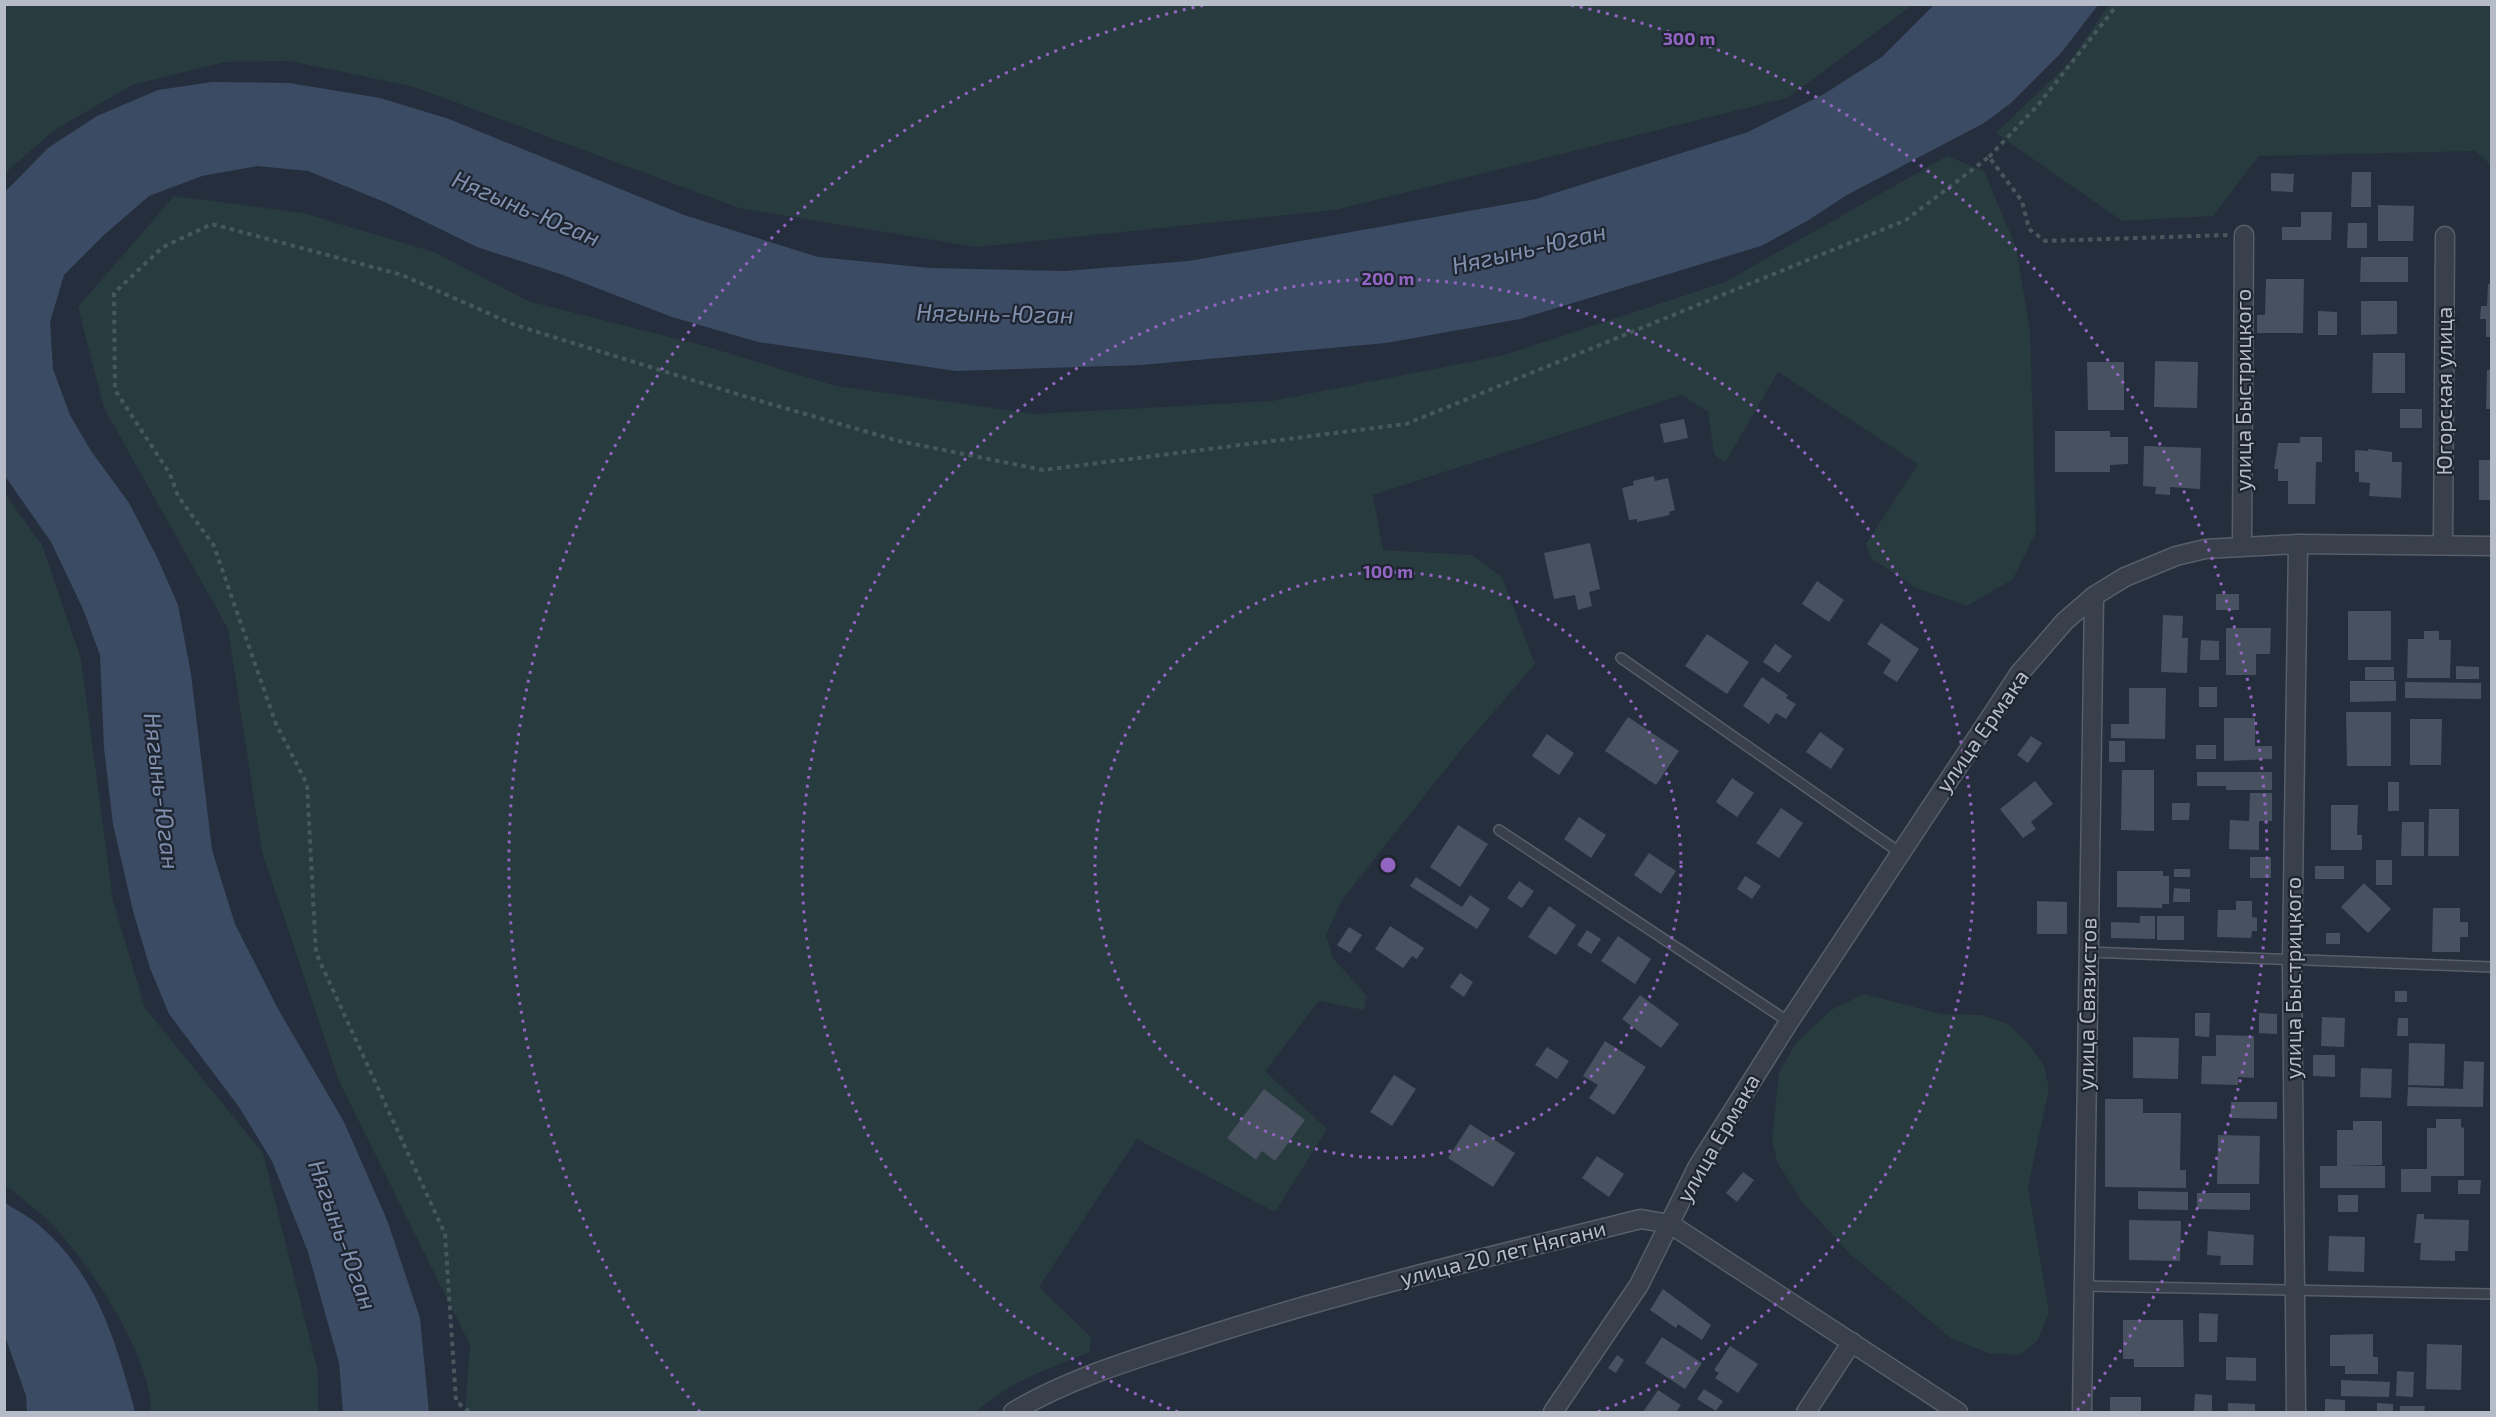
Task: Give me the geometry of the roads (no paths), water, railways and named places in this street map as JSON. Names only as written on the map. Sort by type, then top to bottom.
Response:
[{"type":"street","name":"улица Быстрицкого","points":[[2242,546],[2244,235]]},
{"type":"street","name":"Югорская улица","points":[[2443,545],[2445,236]]},
{"type":"street","name":"улица Быстрицкого","points":[[2296,1413],[2292,962],[2298,544]]},
{"type":"street","name":"улица Ермака","points":[[1553,1413],[1639,1285],[1698,1166],[1789,1022],[1899,852],[2019,674],[2065,621],[2094,596],[2125,577],[2175,556],[2205,549],[2298,544],[2492,546]]},
{"type":"street","name":"улица Связистов","points":[[2082,1413],[2094,596]]},
{"type":"street","name":"улица 20 лет Нягани","points":[[1012,1413],[1082,1376],[1389,1281],[1641,1219],[1670,1224],[1958,1413]]},
{"type":"street","points":[[1806,1413],[1852,1342]]},
{"type":"lane","points":[[1621,658],[1899,852]]},
{"type":"lane","points":[[1499,830],[1789,1022]]},
{"type":"lane","points":[[2087,952],[2292,962],[2492,967]]},
{"type":"lane","points":[[2085,1286],[2492,1294]]},
{"type":"water","name":"Нягынь-Юган","points":[[1934,5],[2098,5],[2061,53],[2011,103],[1984,123],[1847,195],[1807,221],[1761,246],[1520,319],[1386,343],[1141,365],[956,371],[758,342],[672,317],[563,275],[477,247],[387,203],[308,171],[257,166],[202,176],[149,196],[104,235],[64,275],[50,322],[53,369],[70,415],[91,451],[129,503],[157,557],[178,605],[191,674],[212,850],[235,924],[278,1009],[344,1122],[387,1220],[420,1318],[429,1412],[343,1412],[339,1363],[308,1252],[272,1161],[239,1107],[169,1014],[150,968],[133,911],[113,824],[104,748],[100,655],[83,609],[51,542],[5,476],[5,192],[48,148],[97,116],[158,90],[212,82],[289,83],[380,98],[449,119],[684,215],[818,257],[930,268],[1065,271],[1189,261],[1536,199],[1748,132],[1824,94],[1882,57]]},
{"type":"water","points":[[5,1203],[36,1223],[60,1245],[90,1287],[119,1356],[134,1412],[27,1412],[26,1396],[5,1336]]}]
